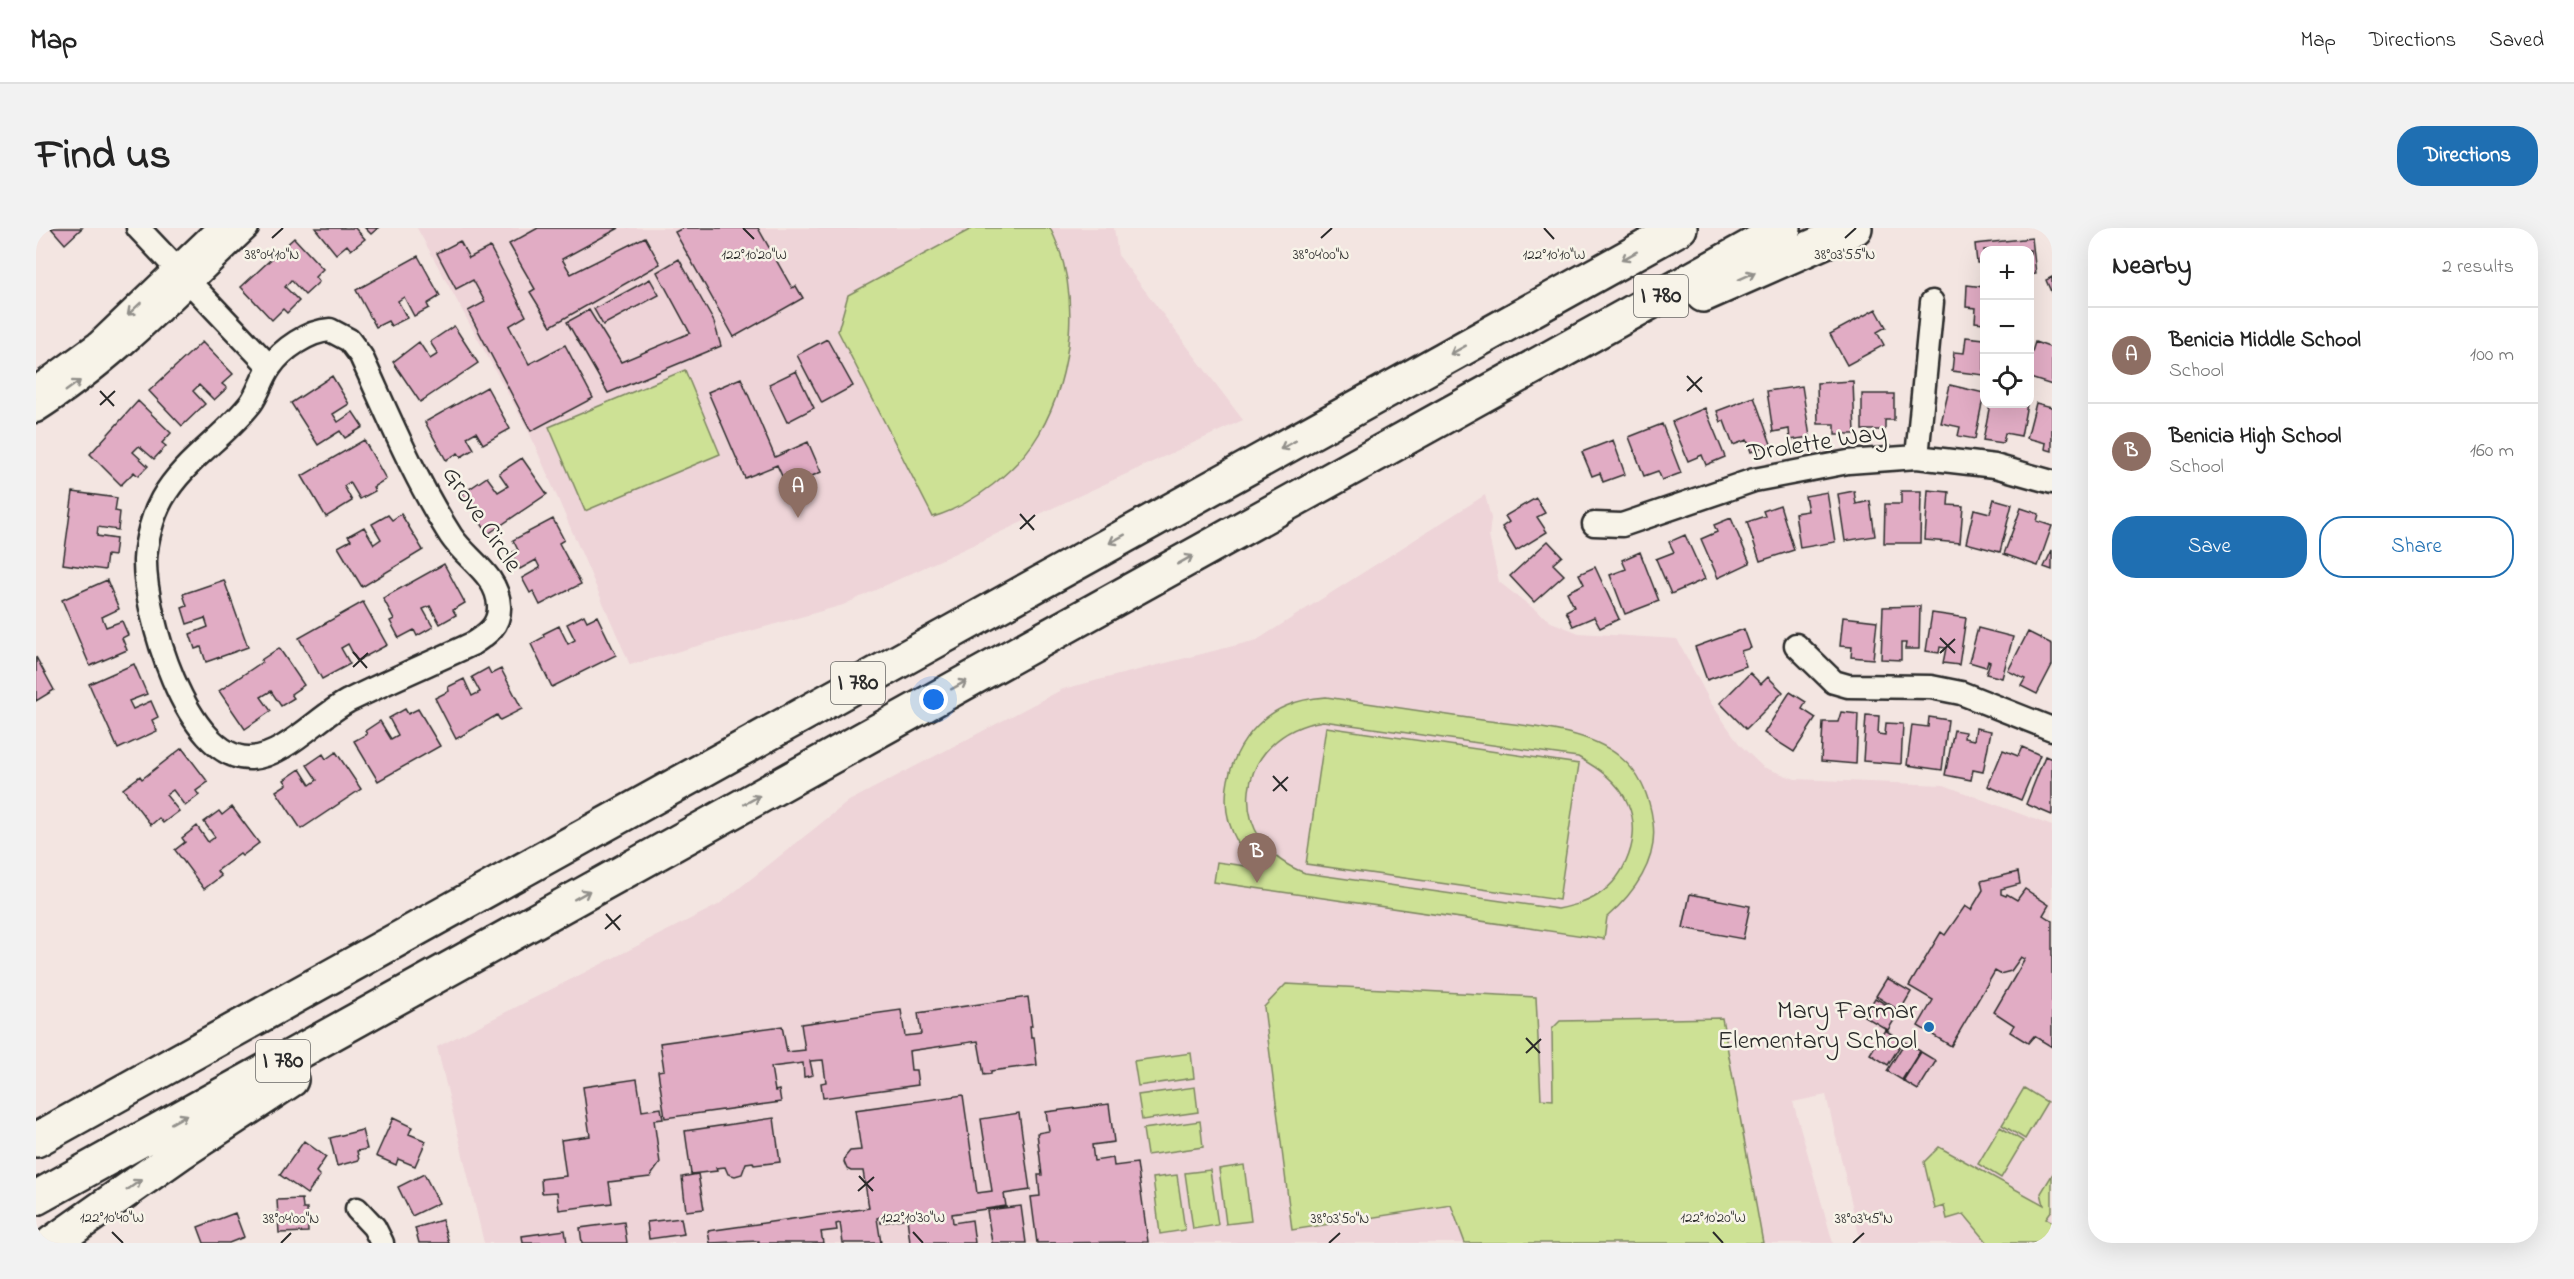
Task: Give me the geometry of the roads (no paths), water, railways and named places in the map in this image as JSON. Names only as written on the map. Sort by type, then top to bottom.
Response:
[{"type":"highway","name":"I 780","points":[[36,1140],[1680,228]]},
{"type":"highway","name":"I 780","points":[[36,1198],[1784,228]]},
{"type":"highway","points":[[1538,365],[1643,322],[1855,228]]},
{"type":"highway","points":[[52,1243],[254,1103],[428,995],[530,923]]},
{"type":"street","points":[[138,228],[270,367]]},
{"type":"street","points":[[36,411],[69,390],[109,359],[183,276],[218,228]]},
{"type":"street","points":[[36,388],[247,228]]},
{"type":"street","points":[[1917,457],[1932,302]]},
{"type":"street","name":"Grove Circle","points":[[330,330],[350,340],[361,356],[426,492],[452,537],[489,577],[497,592],[499,616],[490,632],[472,645],[348,702],[319,719],[283,747],[267,755],[252,758],[236,757],[204,734],[183,703],[156,626],[146,580],[145,559],[148,538],[162,500],[177,478],[246,410],[270,367],[281,355],[316,332],[330,330]]},
{"type":"street","name":"Drolette Way","points":[[1594,524],[1622,525],[1754,480],[1848,462],[1917,457],[1995,466],[2052,482]]},
{"type":"street","points":[[1796,645],[1834,682],[1848,686],[1931,687],[1962,693],[2052,729]]},
{"type":"street","points":[[357,1209],[374,1227],[382,1243]]},
{"type":"place","name":"Benicia Middle School","points":[[798,518]]},
{"type":"place","name":"Benicia High School","points":[[1257,883]]},
{"type":"place","name":"Mary Farmar Elementary School","points":[[1929,1027]]}]
